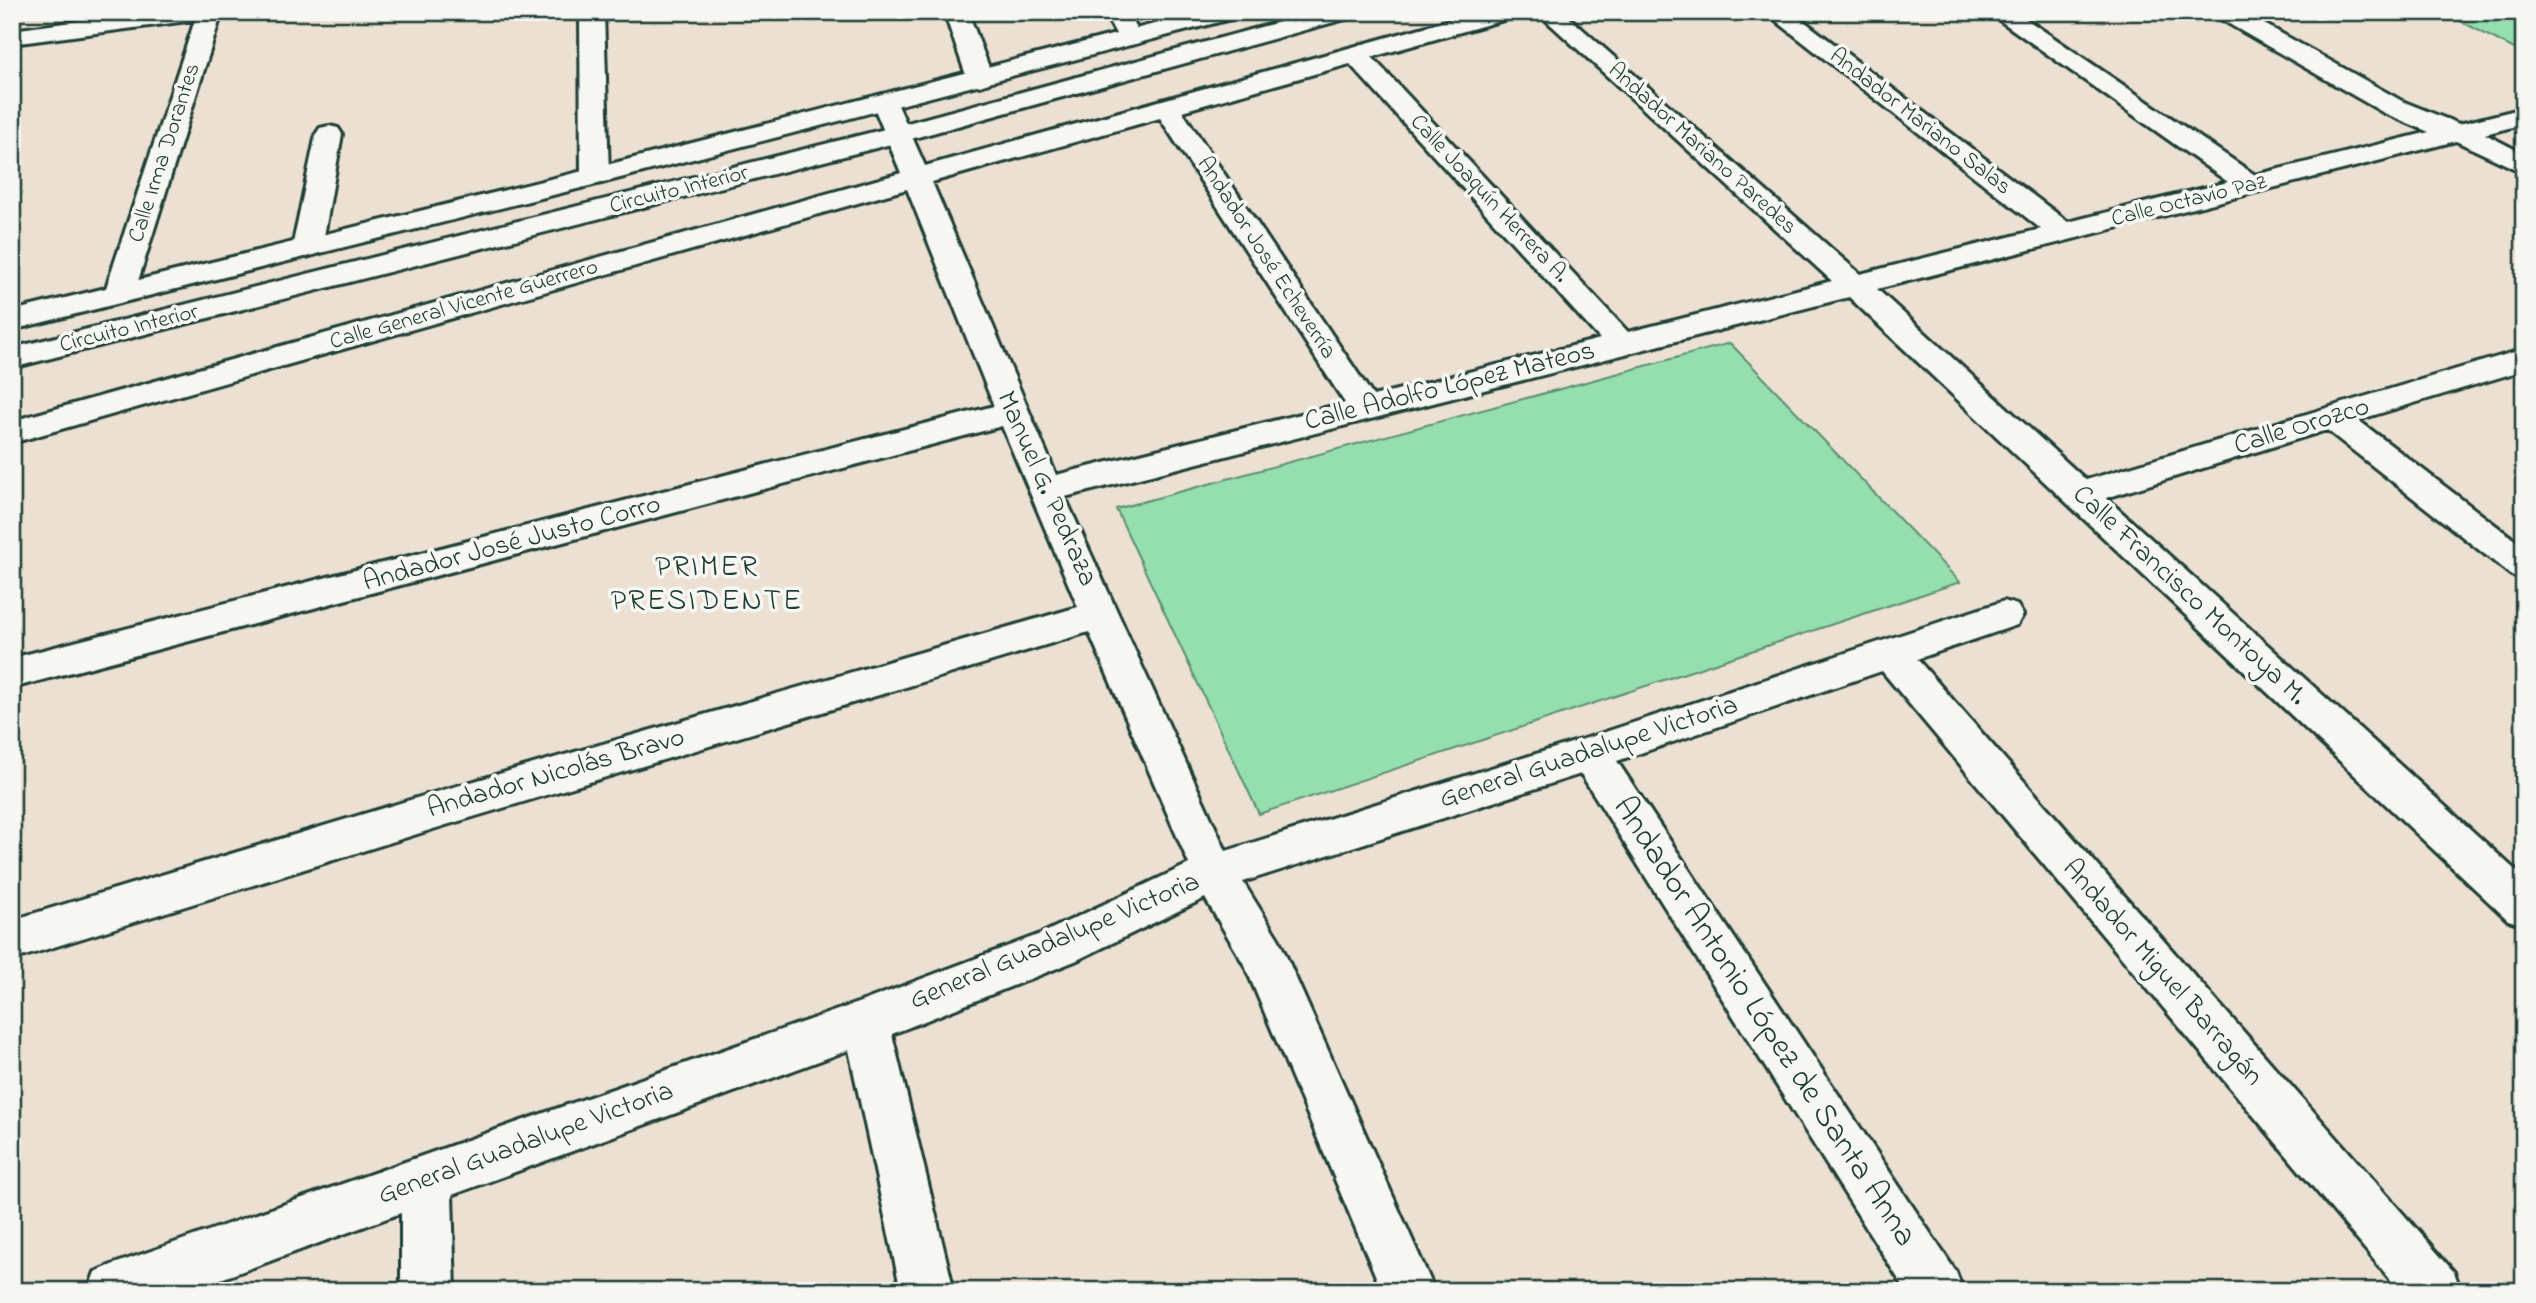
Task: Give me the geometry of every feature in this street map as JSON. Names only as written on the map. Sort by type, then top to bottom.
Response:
[{"type":"street","points":[[12,37],[207,12]]},
{"type":"street","name":"Calle Irma Dorantes","points":[[119,294],[207,12]]},
{"type":"street","points":[[592,12],[595,176]]},
{"type":"street","points":[[956,12],[980,78]]},
{"type":"street","points":[[1116,12],[1130,38]]},
{"type":"street","name":"Circuito Interior","points":[[12,321],[595,176],[1230,12]]},
{"type":"street","name":"Circuito Interior","points":[[12,358],[898,134],[1344,12]]},
{"type":"street","name":"Calle General Vicente Guerrero","points":[[12,432],[1506,12]]},
{"type":"street","name":"Andador Mariano Paredes","points":[[1549,12],[1854,285]]},
{"type":"street","name":"Andador Mariano Salas","points":[[1777,12],[2063,233]]},
{"type":"street","points":[[2000,12],[2250,186]]},
{"type":"street","points":[[2225,12],[2393,107],[2472,138],[2524,165]]},
{"type":"street","name":"Calle Joaquín Herrera A.","points":[[1356,55],[1622,344]]},
{"type":"street","name":"Manuel G. Pedraza","points":[[886,102],[1045,490],[1214,873],[1263,955],[1409,1291]]},
{"type":"street","name":"Andador José Echeverría","points":[[1166,107],[1365,409]]},
{"type":"street","name":"Calle Octavio Paz","points":[[1854,285],[2524,116]]},
{"type":"street","points":[[307,248],[329,134]]},
{"type":"street","name":"Calle Adolfo López Mateos","points":[[1045,490],[1854,285]]},
{"type":"street","name":"Calle Francisco Montoya M.","points":[[1854,285],[2524,906]]},
{"type":"street","name":"Calle Orozco","points":[[2079,494],[2524,359]]},
{"type":"street","name":"Andador José Justo Corro","points":[[12,673],[1012,412]]},
{"type":"street","points":[[2332,417],[2524,566]]},
{"type":"street","name":"Andador Nicolás Bravo","points":[[12,940],[443,808],[1101,614]]},
{"type":"street","name":"General Guadalupe Victoria","points":[[114,1291],[866,1023],[1059,947],[1214,873],[1590,754],[2004,615]]},
{"type":"street","name":"Andador Miguel Barragán","points":[[1890,654],[2435,1291]]},
{"type":"street","name":"Andador Antonio López de Santa Anna","points":[[1590,754],[1937,1291]]},
{"type":"street","points":[[866,1023],[928,1291]]},
{"type":"street","points":[[426,1180],[428,1291]]},
{"type":"green space","points":[[2443,12],[2524,12],[2524,54]]},
{"type":"green space","points":[[1730,343],[1960,582],[1259,814],[1116,509]]},
{"type":"district","name":"PRIMER PRESIDENTE","points":[[707,585]]}]
